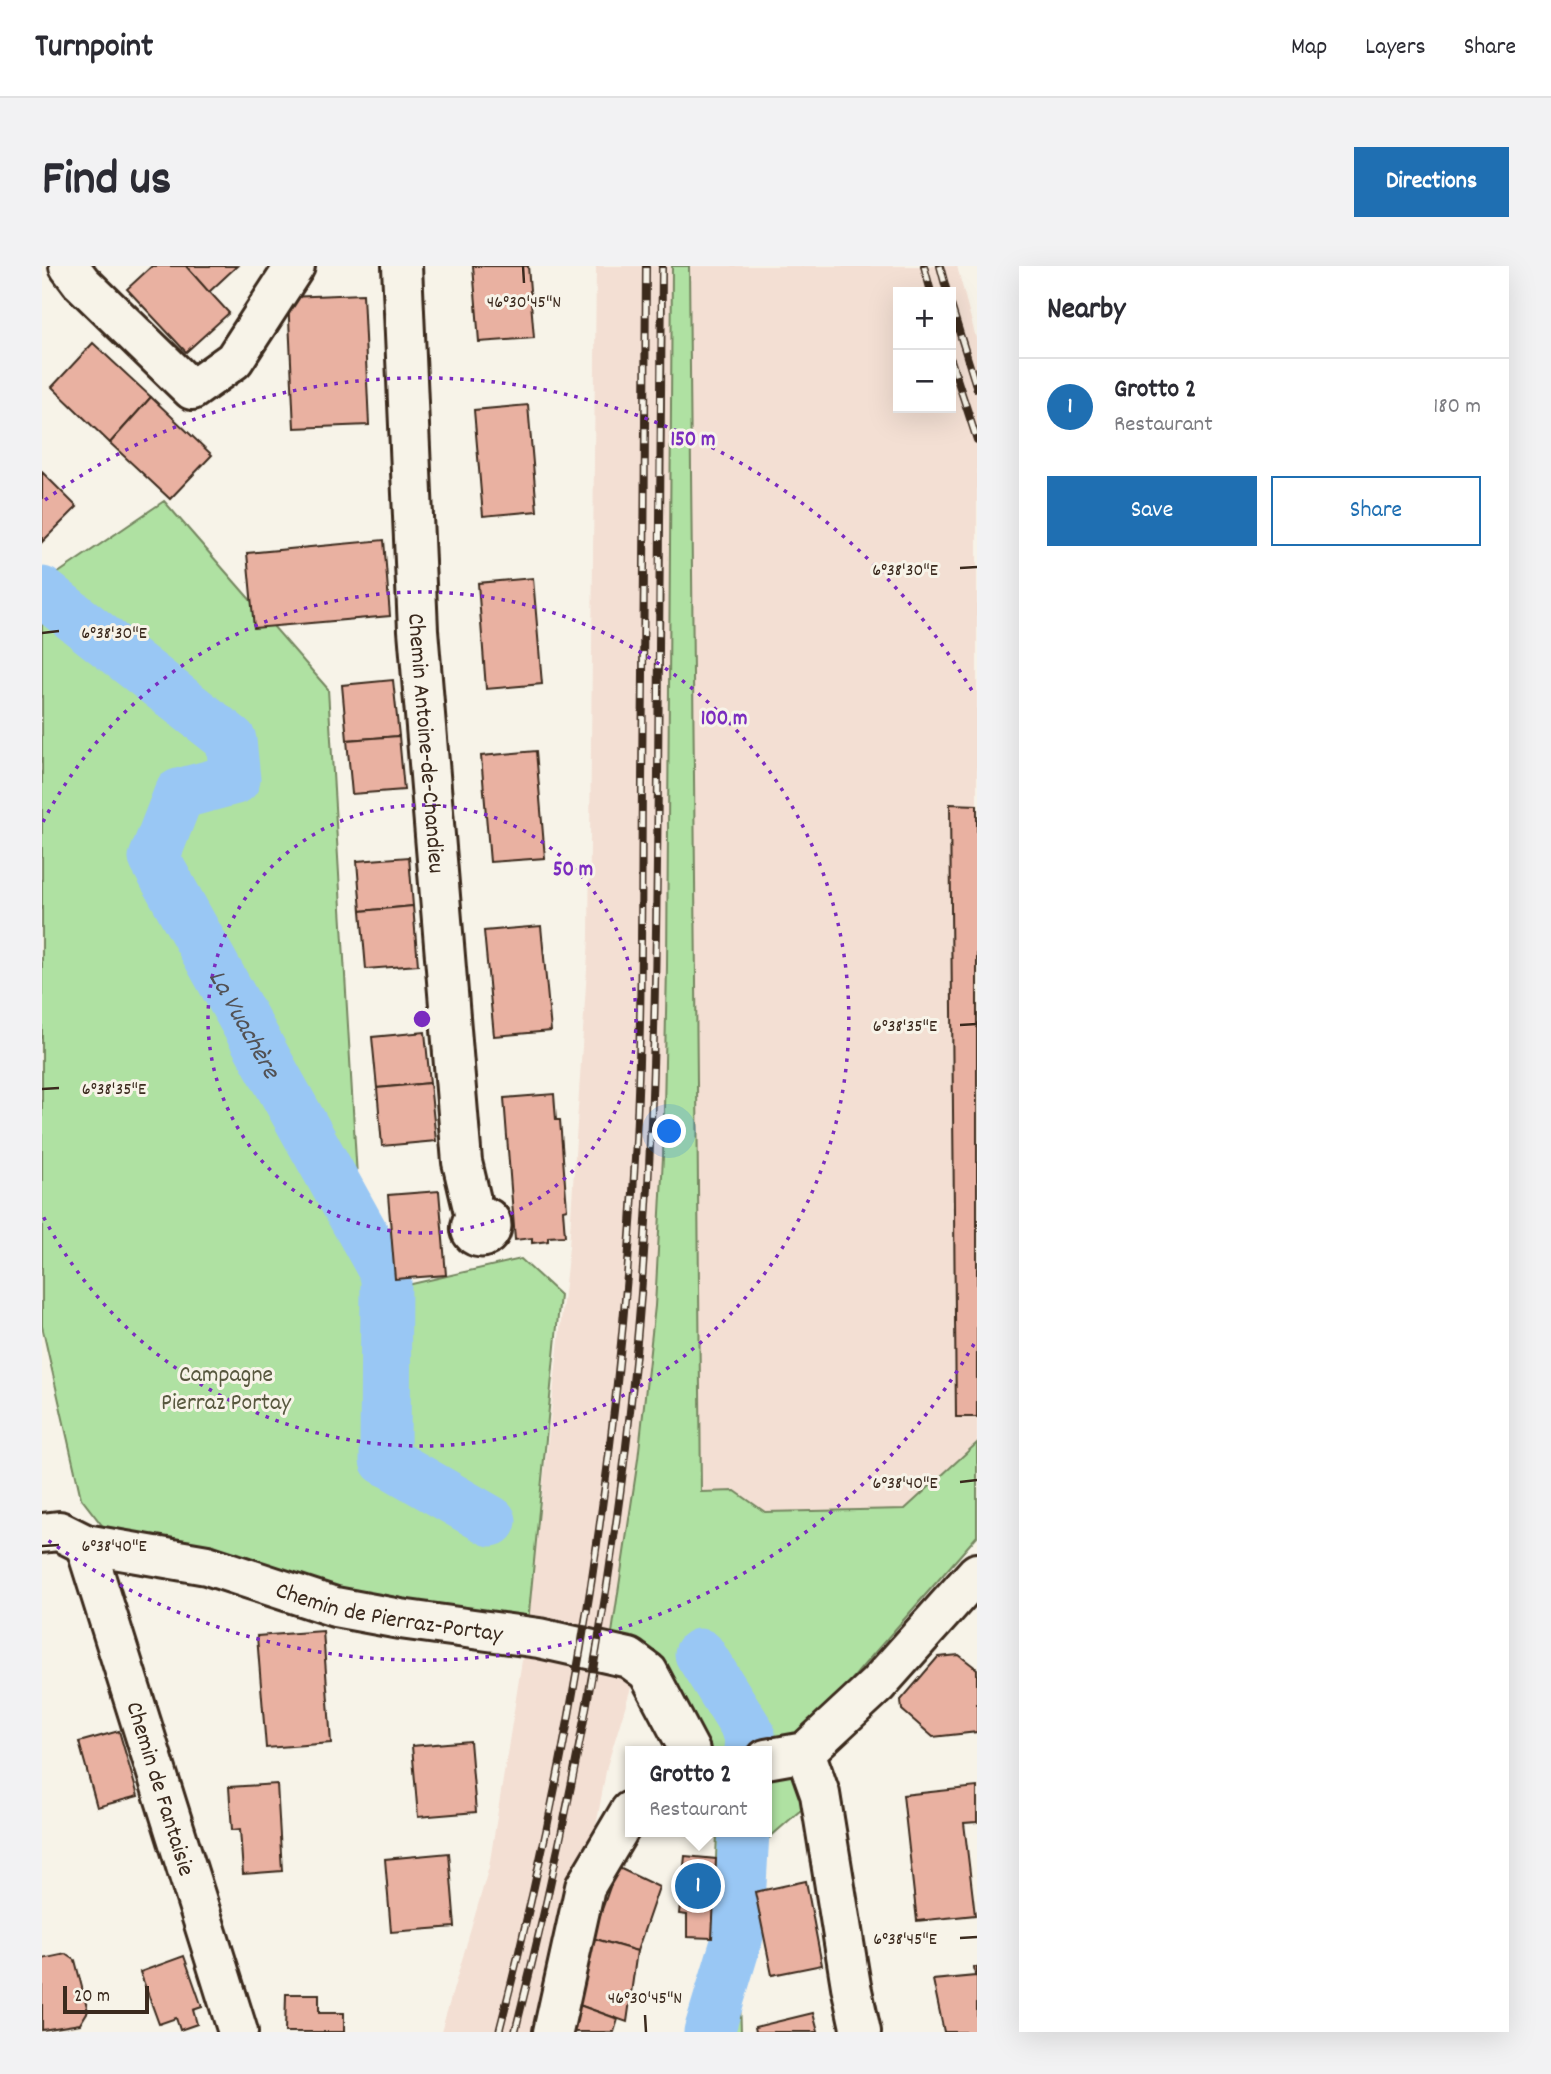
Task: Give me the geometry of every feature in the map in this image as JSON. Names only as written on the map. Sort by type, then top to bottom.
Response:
[{"type":"street","points":[[69,266],[81,282],[192,390],[234,360],[295,266]]},
{"type":"street","name":"Chemin Antoine-de-Chandieu","points":[[402,266],[419,638],[462,1162],[475,1217]]},
{"type":"street","name":"Chemin de Pierraz-Portay","points":[[42,1533],[59,1531],[85,1544],[207,1565],[335,1607],[400,1619],[539,1637],[629,1658],[648,1672],[687,1746]]},
{"type":"street","name":"Chemin de Fantaisie","points":[[85,1544],[238,2032]]},
{"type":"street","points":[[772,1758],[805,1752],[877,1685],[977,1573]]},
{"type":"street","points":[[805,1752],[820,1794],[861,2032]]},
{"type":"street","points":[[553,2032],[585,1887],[625,1819]]},
{"type":"shaded area","points":[[596,266],[957,266],[977,342],[977,1443],[905,1509],[764,1512],[735,1491],[701,1492],[638,1641],[633,1681],[607,1766],[585,1887],[553,2032],[441,2032],[489,1867],[528,1623],[569,1247],[589,938]]},
{"type":"green space","points":[[672,266],[689,266],[701,1492],[735,1491],[765,1512],[905,1509],[977,1443],[977,1536],[806,1735],[802,1809],[772,1835],[772,1746],[700,1746],[667,1685],[638,1641],[612,1633],[638,1459],[655,1306],[663,1157]]},
{"type":"green space","name":"Campagne Pierraz Portay","points":[[164,501],[328,689],[364,1295],[521,1259],[560,1295],[528,1623],[401,1608],[108,1533],[81,1498],[42,1326],[42,584]]},
{"type":"green space","points":[[717,1837],[770,1837],[736,1867],[741,2032],[686,2032],[711,1998]]},
{"type":"building","points":[[152,266],[186,266],[229,313],[186,352],[127,289]]},
{"type":"building","points":[[186,266],[237,266],[209,292]]},
{"type":"building","points":[[473,266],[528,266],[534,338],[479,342]]},
{"type":"building","points":[[363,294],[369,425],[294,428],[288,297]]},
{"type":"building","points":[[93,343],[151,397],[110,443],[52,387]]},
{"type":"building","points":[[151,397],[212,455],[170,499],[110,443]]},
{"type":"building","points":[[528,405],[537,511],[483,516],[474,410]]},
{"type":"building","points":[[42,472],[77,507],[42,542]]},
{"type":"building","points":[[384,540],[390,616],[254,628],[247,553]]},
{"type":"building","points":[[533,578],[542,684],[486,689],[478,583]]},
{"type":"building","points":[[393,680],[399,736],[347,740],[342,685]]},
{"type":"building","points":[[399,736],[404,790],[352,794],[347,740]]},
{"type":"building","points":[[536,751],[545,858],[490,862],[481,756]]},
{"type":"building","points":[[950,804],[977,805],[977,1417],[956,1417]]},
{"type":"building","points":[[409,857],[413,906],[361,911],[357,861]]},
{"type":"building","points":[[413,906],[418,965],[366,969],[361,911]]},
{"type":"building","points":[[541,926],[551,1031],[494,1036],[484,931]]},
{"type":"building","points":[[425,1032],[430,1083],[377,1088],[372,1037]]},
{"type":"building","points":[[430,1083],[436,1141],[382,1146],[377,1088]]},
{"type":"building","points":[[554,1094],[556,1120],[560,1120],[567,1209],[563,1210],[565,1236],[548,1237],[548,1241],[532,1243],[532,1238],[515,1240],[504,1098]]},
{"type":"building","points":[[439,1191],[446,1275],[395,1279],[388,1195]]},
{"type":"building","points":[[323,1631],[331,1743],[266,1748],[257,1636]]},
{"type":"building","points":[[959,1655],[977,1669],[977,1732],[933,1737],[902,1710],[901,1700],[938,1657]]},
{"type":"building","points":[[119,1731],[138,1796],[97,1807],[79,1742]]},
{"type":"building","points":[[470,1741],[476,1812],[418,1817],[412,1746]]},
{"type":"building","points":[[277,1784],[282,1871],[243,1874],[240,1829],[232,1830],[229,1787]]},
{"type":"building","points":[[977,1787],[977,1822],[964,1823],[975,1915],[917,1921],[903,1795]]},
{"type":"building","points":[[449,1853],[455,1927],[391,1932],[385,1859]]},
{"type":"building","points":[[685,1856],[716,1859],[712,1938],[687,1937],[687,1915],[679,1914]]},
{"type":"building","points":[[617,1867],[659,1887],[637,1951],[592,1938]]},
{"type":"building","points":[[806,1881],[822,1965],[772,1975],[755,1892]]},
{"type":"building","points":[[592,1938],[637,1951],[627,2022],[579,2005]]},
{"type":"building","points":[[66,1954],[75,1960],[88,2011],[80,2024],[42,2030],[42,1959]]},
{"type":"building","points":[[184,1956],[202,2007],[193,2010],[197,2024],[180,2030],[176,2018],[159,2024],[140,1972]]},
{"type":"building","points":[[974,1967],[977,1967],[977,2032],[944,2032],[933,1980],[975,1976]]},
{"type":"building","points":[[286,1994],[319,1994],[319,2013],[344,2013],[344,2032],[285,2032]]},
{"type":"building","points":[[579,2005],[618,2019],[614,2032],[571,2032]]},
{"type":"building","points":[[813,2013],[818,2032],[756,2032],[755,2027]]},
{"type":"waterway","name":"La Vuachère","points":[[42,592],[231,740],[235,779],[179,794],[154,858],[386,1275],[385,1460],[491,1521]]},
{"type":"waterway","name":"La Vuachère","points":[[700,1654],[750,1734],[749,1746]]},
{"type":"waterway","name":"La Vuachère","points":[[709,2032],[738,1936],[744,1837]]},
{"type":"railway","points":[[499,2032],[549,1816],[589,1599],[617,1380],[628,1269],[640,1019],[646,266]]},
{"type":"railway","points":[[515,2032],[554,1869],[587,1705],[614,1540],[641,1298],[655,1000],[662,266]]},
{"type":"railway","points":[[924,266],[930,287]]},
{"type":"railway","points":[[940,266],[946,287]]},
{"type":"railway","points":[[956,321],[977,389]]},
{"type":"railway","points":[[956,375],[977,440]]},
{"type":"place","name":"Grotto 2","points":[[698,1886]]}]
